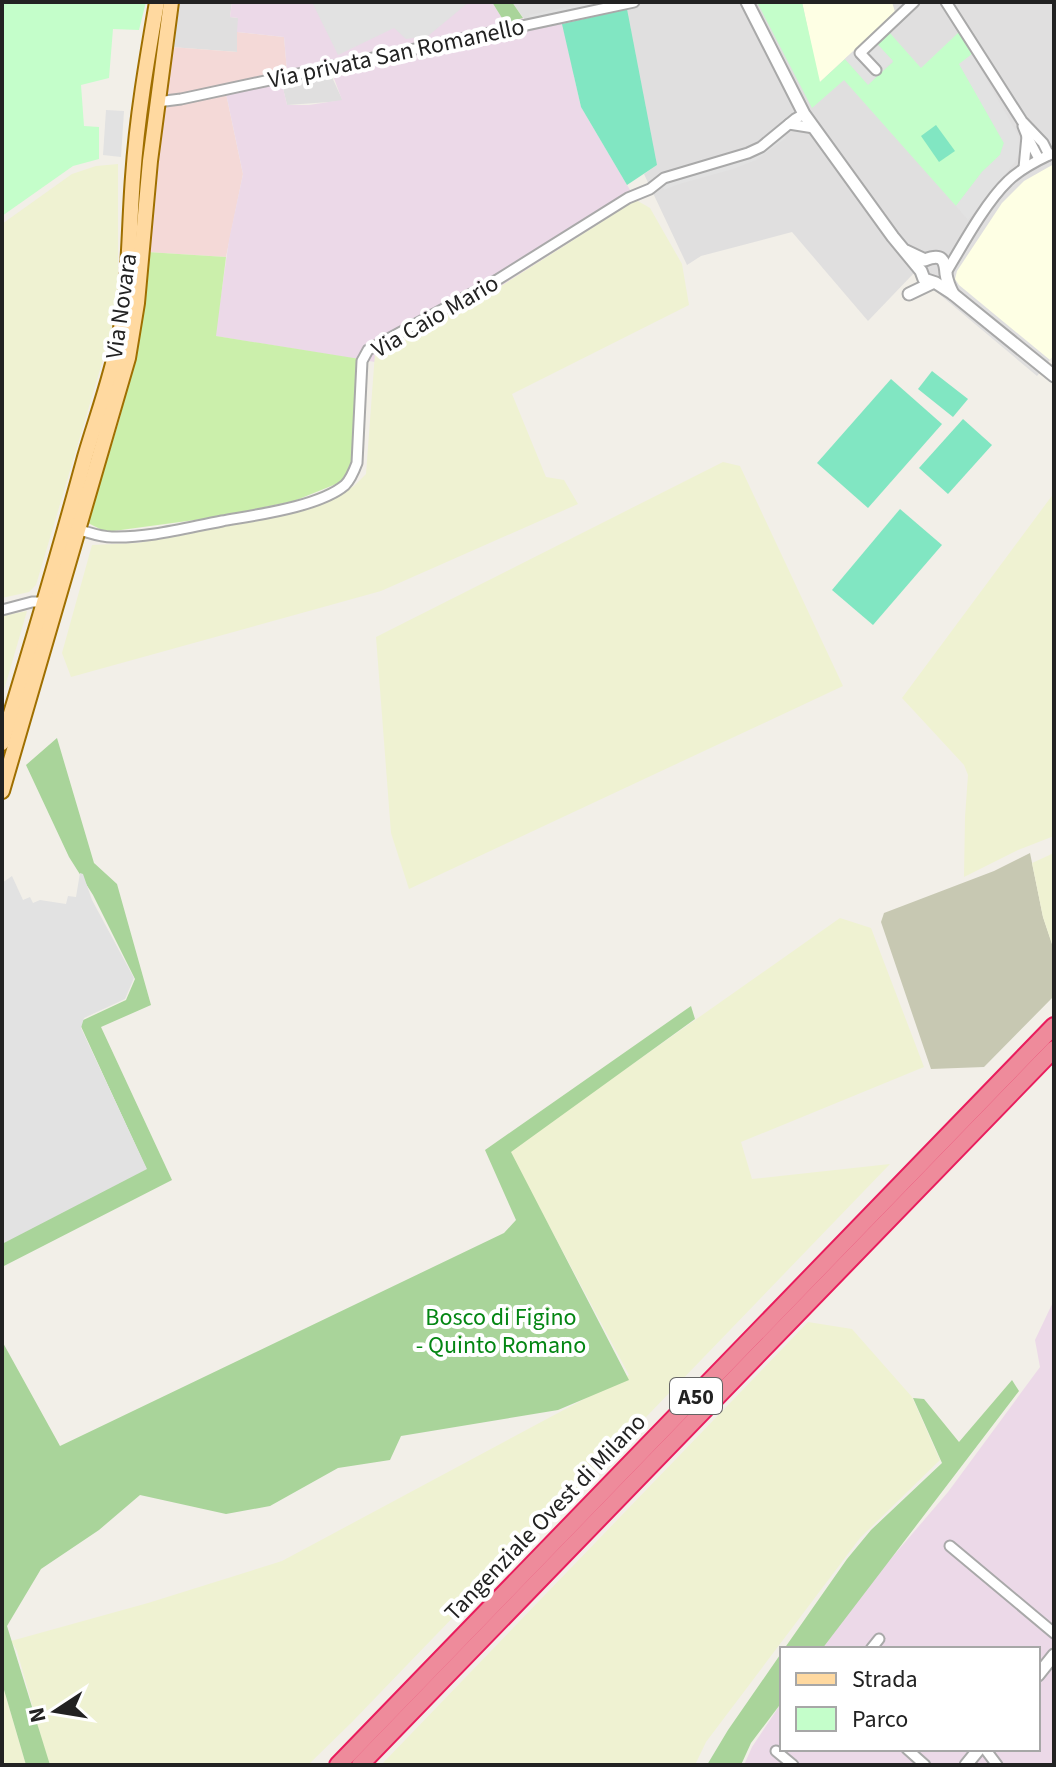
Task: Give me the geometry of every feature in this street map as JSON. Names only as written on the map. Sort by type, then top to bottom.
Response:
[{"type":"highway","name":"Tangenziale Ovest di Milano","points":[[338,1765],[1054,1026]]},
{"type":"highway","name":"Tangenziale Ovest di Milano","points":[[360,1765],[1054,1049]]},
{"type":"main road","name":"Via Novara","points":[[2,791],[122,325],[130,250],[137,123],[157,2]]},
{"type":"main road","name":"Via Novara","points":[[72,528],[128,358],[171,2]]},
{"type":"main road","points":[[141,100],[157,102]]},
{"type":"main road","name":"Via Novara","points":[[2,743],[51,602]]},
{"type":"street","name":"Via privata San Romanello","points":[[157,102],[634,2]]},
{"type":"street","points":[[876,70],[860,53],[914,2]]},
{"type":"street","points":[[946,2],[1022,121],[1043,143],[1047,155]]},
{"type":"street","points":[[749,5],[804,114],[902,249],[1054,376]]},
{"type":"street","points":[[795,98],[789,124],[814,128]]},
{"type":"street","name":"Via Caio Mario","points":[[72,528],[108,537],[147,536],[301,504],[329,494],[351,478],[357,463],[362,361],[368,350],[497,280],[664,178],[748,153],[761,147],[804,114]]},
{"type":"street","points":[[1022,121],[1027,136],[1024,168]]},
{"type":"street","points":[[1027,136],[1047,155]]},
{"type":"street","points":[[933,274],[961,247],[1004,185],[1024,168],[1047,155]]},
{"type":"street","points":[[911,292],[945,263],[938,257],[961,247]]},
{"type":"street","points":[[2,610],[32,602],[51,602]]},
{"type":"street","points":[[950,1546],[1054,1633]]},
{"type":"street","points":[[873,1647],[879,1639]]},
{"type":"street","points":[[1040,1672],[1054,1655]]},
{"type":"street","points":[[776,1751],[793,1765]]},
{"type":"street","points":[[909,1751],[925,1765]]},
{"type":"shaded area","points":[[178,2],[232,2],[230,17],[238,18],[238,52],[171,47]]},
{"type":"shaded area","points":[[232,2],[492,2],[505,23],[523,18],[532,30],[562,24],[581,107],[636,200],[498,288],[376,353],[375,362],[215,336],[229,240],[243,174],[224,84],[279,71],[287,105],[342,100],[328,62],[287,71],[284,37],[237,32],[238,18],[230,17]]},
{"type":"shaded area","points":[[312,2],[469,2],[428,36],[406,39],[394,28],[338,55]]},
{"type":"shaded area","points":[[512,2],[1054,2],[1054,355],[1037,376],[914,273],[868,321],[792,232],[701,256],[687,265],[644,174],[657,165],[532,30]]},
{"type":"shaded area","points":[[590,2],[615,2],[530,20],[529,15]]},
{"type":"shaded area","points":[[802,2],[892,2],[895,12],[819,83]]},
{"type":"shaded area","points":[[237,32],[284,37],[287,71],[224,84],[243,174],[226,257],[147,252],[155,158],[171,47],[237,52]]},
{"type":"shaded area","points":[[870,36],[893,61],[868,85],[845,59]]},
{"type":"shaded area","points":[[972,54],[1018,135],[1019,154],[968,220],[956,206],[982,172],[1000,155],[1004,143],[959,64]]},
{"type":"shaded area","points":[[330,73],[343,101],[287,105],[282,84]]},
{"type":"shaded area","points":[[106,110],[124,111],[121,157],[103,155]]},
{"type":"shaded area","points":[[783,134],[786,138],[756,160],[664,190],[662,185],[748,158]]},
{"type":"shaded area","points":[[118,164],[118,287],[110,336],[36,585],[29,592],[2,598],[2,224],[72,174],[96,166]]},
{"type":"shaded area","points":[[1054,164],[1054,355],[1050,360],[955,279],[957,271],[1002,203],[1024,181]]},
{"type":"shaded area","points":[[636,200],[650,208],[682,264],[689,305],[512,394],[546,477],[564,480],[578,504],[381,591],[71,677],[62,653],[92,545],[138,543],[318,506],[354,486],[366,474],[375,353],[498,288]]},
{"type":"shaded area","points":[[723,462],[740,466],[843,686],[409,889],[391,833],[376,637]]},
{"type":"shaded area","points":[[1054,493],[1054,836],[964,877],[968,775],[964,765],[902,698]]},
{"type":"shaded area","points":[[27,611],[2,697],[2,616]]},
{"type":"shaded area","points":[[1030,853],[1043,917],[1054,950],[1054,996],[984,1067],[931,1069],[881,922],[884,913],[994,871]]},
{"type":"shaded area","points":[[1054,853],[1054,950],[1043,917],[1032,863]]},
{"type":"shaded area","points":[[80,873],[134,978],[125,999],[84,1018],[81,1028],[147,1169],[2,1244],[2,883],[12,876],[23,900],[30,897],[33,903],[40,900],[66,904],[68,896],[76,897]]},
{"type":"shaded area","points":[[840,918],[871,928],[924,1067],[741,1142],[752,1179],[890,1164],[308,1765],[49,1765],[17,1651],[11,1641],[282,1561],[629,1375],[509,1151]]},
{"type":"shaded area","points":[[1054,1300],[1054,1765],[744,1765],[752,1747],[780,1705],[780,1751],[1040,1751],[1040,1647],[819,1647],[835,1624],[948,1492],[1040,1367],[1035,1340]]},
{"type":"shaded area","points":[[808,1322],[852,1329],[912,1397],[940,1460],[860,1538],[706,1742],[695,1765],[381,1765]]},
{"type":"shaded area","points":[[2,1683],[26,1765],[2,1765]]},
{"type":"green space","points":[[2,2],[146,2],[139,30],[113,29],[109,78],[81,85],[84,126],[99,127],[99,159],[73,166],[2,216]]},
{"type":"green space","points":[[492,2],[512,2],[523,18],[505,23]]},
{"type":"green space","points":[[757,2],[802,2],[820,82],[845,59],[868,84],[893,62],[877,44],[889,32],[921,68],[959,32],[972,54],[960,65],[1004,143],[1000,155],[982,172],[956,206],[844,80],[812,108]]},
{"type":"green space","points":[[627,9],[657,165],[627,185],[581,107],[562,24]]},
{"type":"green space","points":[[936,125],[955,151],[939,162],[921,136]]},
{"type":"green space","points":[[147,252],[226,257],[216,336],[360,359],[352,467],[346,480],[294,501],[217,517],[106,532],[88,523],[120,418],[136,347]]},
{"type":"green space","points":[[932,371],[968,399],[953,417],[918,389]]},
{"type":"green space","points":[[891,379],[942,424],[868,508],[817,463]]},
{"type":"green space","points":[[963,419],[992,445],[948,494],[919,468]]},
{"type":"green space","points":[[900,509],[942,545],[873,625],[832,590]]},
{"type":"green space","points":[[57,738],[94,863],[117,884],[151,1005],[101,1027],[172,1180],[2,1267],[2,1243],[146,1168],[79,1022],[126,1000],[135,979],[93,895],[69,857],[26,765]]},
{"type":"green space","name":"Bosco di Figino - Quinto Romano","points":[[691,1006],[695,1019],[511,1152],[629,1380],[558,1410],[401,1436],[390,1460],[338,1468],[270,1506],[226,1514],[140,1495],[99,1530],[41,1569],[7,1626],[50,1765],[26,1765],[2,1683],[2,1341],[60,1446],[504,1233],[516,1220],[485,1150]]},
{"type":"green space","points":[[1012,1380],[1019,1391],[824,1647],[785,1647],[871,1530],[942,1463],[913,1398],[924,1399],[959,1442]]},
{"type":"green space","points":[[780,1655],[780,1705],[751,1743],[741,1765],[707,1765]]}]
